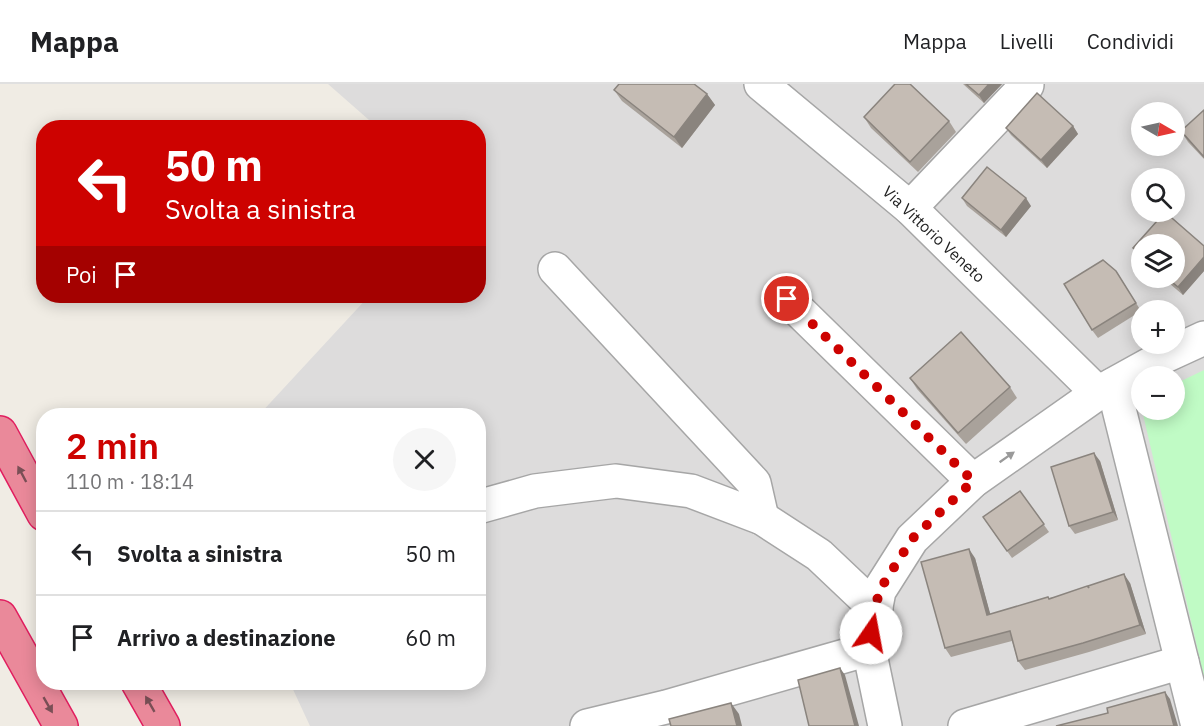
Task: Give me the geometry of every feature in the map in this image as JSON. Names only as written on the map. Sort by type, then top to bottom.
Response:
[{"type":"highway","points":[[0,433],[36,499]]},
{"type":"highway","points":[[0,617],[36,681]]},
{"type":"highway","points":[[41,690],[61,726]]},
{"type":"highway","points":[[143,690],[163,726]]},
{"type":"street","name":"Via Vittorio Veneto","points":[[761,84],[910,208],[1106,389]]},
{"type":"street","points":[[910,208],[1027,85]]},
{"type":"street","points":[[555,269],[754,483],[762,518]]},
{"type":"street","points":[[787,299],[973,481]]},
{"type":"street","points":[[885,726],[869,650],[879,591],[912,539],[973,481],[1106,389],[1165,356],[1204,338]]},
{"type":"street","points":[[1106,389],[1182,662],[1197,726]]},
{"type":"street","points":[[486,505],[536,491],[616,481],[691,491],[762,518],[819,555],[876,609]]},
{"type":"street","points":[[587,726],[666,707],[869,650]]},
{"type":"street","points":[[965,726],[1182,662]]},
{"type":"shaded area","points":[[328,84],[1204,84],[1204,726],[310,726],[293,690],[486,690],[486,408],[265,408],[363,303],[486,303],[486,120],[369,120]]},
{"type":"green space","points":[[1204,370],[1204,713],[1192,668],[1201,664],[1144,420],[1185,420],[1185,379]]},
{"type":"building","points":[[619,84],[694,84],[707,94],[674,137],[614,90]]},
{"type":"building","points":[[895,84],[910,84],[949,121],[910,162],[864,117]]},
{"type":"building","points":[[966,84],[989,84],[979,95]]},
{"type":"building","points":[[1037,93],[1073,126],[1041,160],[1006,128]]},
{"type":"building","points":[[1204,110],[1204,157],[1185,136],[1185,127]]},
{"type":"building","points":[[987,167],[1026,198],[1001,230],[962,198]]},
{"type":"building","points":[[1156,222],[1176,222],[1204,246],[1204,257],[1185,279],[1185,234],[1145,234]]},
{"type":"building","points":[[1103,260],[1116,271],[1134,300],[1131,300],[1131,306],[1092,330],[1064,284]]},
{"type":"building","points":[[961,332],[1010,387],[958,433],[910,378]]},
{"type":"building","points":[[1094,453],[1113,512],[1069,526],[1051,467]]},
{"type":"building","points":[[1020,491],[1044,524],[1007,551],[983,517]]},
{"type":"building","points":[[969,549],[987,615],[1048,597],[1049,599],[1087,586],[1089,588],[1088,586],[1124,574],[1140,625],[1018,661],[1010,631],[945,648],[921,562]]},
{"type":"building","points":[[840,668],[855,726],[809,726],[798,680]]},
{"type":"building","points":[[1165,692],[1174,726],[1056,726],[1108,713],[1107,708]]},
{"type":"building","points":[[731,703],[737,726],[671,726],[669,719]]},
{"type":"route","points":[[787,299],[973,481],[912,539],[879,591],[871,633]]}]
